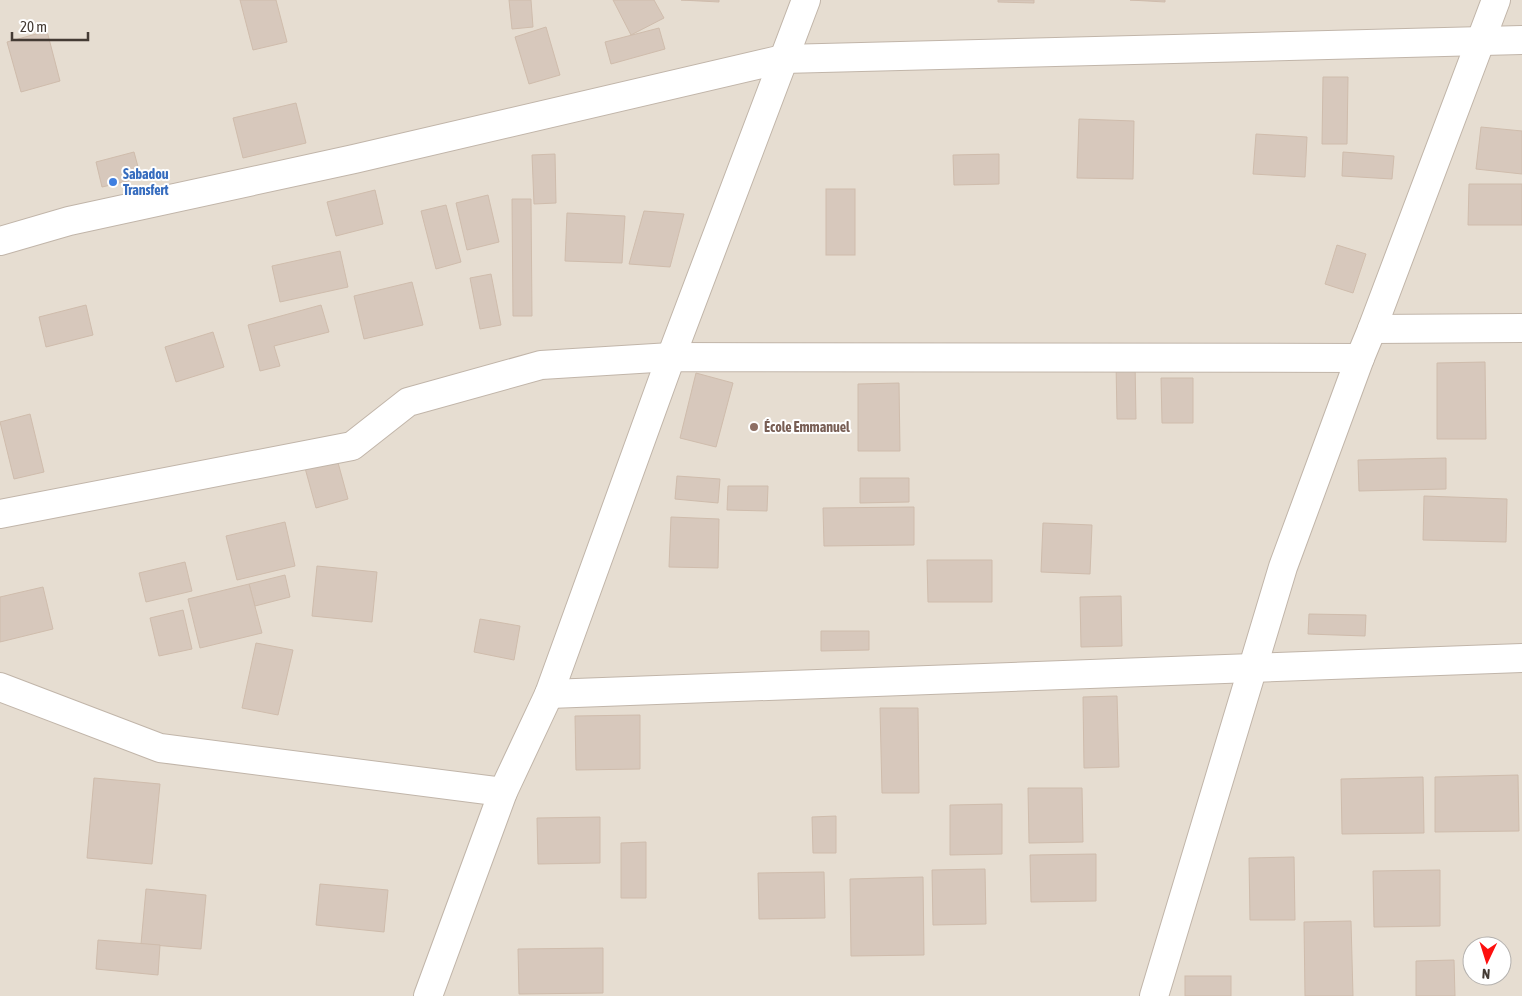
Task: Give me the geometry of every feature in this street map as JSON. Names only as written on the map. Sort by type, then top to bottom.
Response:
[{"type":"street","points":[[428,996],[503,792],[550,694],[671,357],[806,0]]},
{"type":"street","points":[[1154,996],[1283,567],[1496,0]]},
{"type":"street","points":[[0,241],[69,221],[354,159],[783,59],[1522,40]]},
{"type":"street","points":[[1372,329],[1522,328]]},
{"type":"street","points":[[0,514],[352,446],[408,402],[541,365],[671,357],[1360,358]]},
{"type":"street","points":[[550,694],[1522,658]]},
{"type":"street","points":[[0,687],[160,748],[503,792]]},
{"type":"shaded area","points":[[0,0],[1522,0],[1522,996],[0,996]]},
{"type":"building","points":[[240,0],[276,0],[287,42],[253,50]]},
{"type":"building","points":[[509,0],[531,0],[533,27],[512,29]]},
{"type":"building","points":[[613,0],[654,0],[664,18],[631,35]]},
{"type":"building","points":[[681,0],[719,0],[719,2]]},
{"type":"building","points":[[998,0],[1034,0],[1034,3],[998,2]]},
{"type":"building","points":[[1130,0],[1165,0],[1165,2]]},
{"type":"building","points":[[546,27],[560,75],[529,84],[515,37]]},
{"type":"building","points":[[659,28],[665,49],[611,64],[605,42]]},
{"type":"building","points":[[47,31],[60,81],[21,92],[7,42]]},
{"type":"building","points":[[1323,77],[1348,77],[1347,144],[1322,144]]},
{"type":"building","points":[[296,103],[306,143],[243,158],[233,118]]},
{"type":"building","points":[[1079,119],[1134,121],[1133,179],[1077,178]]},
{"type":"building","points":[[1481,127],[1522,131],[1522,174],[1476,169]]},
{"type":"building","points":[[1256,134],[1307,137],[1305,177],[1253,174]]},
{"type":"building","points":[[134,152],[141,178],[102,187],[96,162]]},
{"type":"building","points":[[1343,152],[1394,156],[1392,179],[1342,176]]},
{"type":"building","points":[[555,154],[556,203],[534,204],[532,155]]},
{"type":"building","points":[[999,154],[999,184],[954,185],[953,155]]},
{"type":"building","points":[[1469,184],[1522,184],[1522,225],[1468,225]]},
{"type":"building","points":[[826,189],[855,189],[855,255],[826,255]]},
{"type":"building","points":[[375,190],[383,224],[336,236],[327,202]]},
{"type":"building","points":[[488,195],[499,242],[467,250],[456,203]]},
{"type":"building","points":[[512,199],[531,199],[532,316],[513,316]]},
{"type":"building","points":[[446,205],[461,262],[436,269],[421,211]]},
{"type":"building","points":[[644,211],[684,214],[670,267],[629,264]]},
{"type":"building","points":[[567,213],[625,216],[622,263],[565,261]]},
{"type":"building","points":[[1337,245],[1366,254],[1353,293],[1325,284]]},
{"type":"building","points":[[340,251],[348,287],[280,302],[272,266]]},
{"type":"building","points":[[491,274],[501,325],[480,329],[470,278]]},
{"type":"building","points":[[412,282],[423,325],[364,339],[354,296]]},
{"type":"building","points":[[86,305],[93,335],[46,347],[39,317]]},
{"type":"building","points":[[321,305],[329,332],[274,346],[280,366],[260,371],[248,325]]},
{"type":"building","points":[[213,332],[224,367],[176,382],[165,347]]},
{"type":"building","points":[[1135,361],[1136,419],[1117,419],[1116,362]]},
{"type":"building","points":[[1485,362],[1486,439],[1437,439],[1437,363]]},
{"type":"building","points":[[696,373],[733,383],[716,447],[680,438]]},
{"type":"building","points":[[1161,378],[1193,378],[1193,423],[1162,423]]},
{"type":"building","points":[[899,383],[900,451],[858,451],[858,384]]},
{"type":"building","points":[[30,414],[44,472],[14,479],[0,422]]},
{"type":"building","points":[[1446,458],[1446,489],[1359,491],[1358,460]]},
{"type":"building","points":[[337,459],[348,499],[316,508],[305,468]]},
{"type":"building","points":[[677,476],[720,479],[718,503],[675,499]]},
{"type":"building","points":[[860,478],[909,478],[909,502],[860,503]]},
{"type":"building","points":[[728,486],[768,486],[767,511],[727,510]]},
{"type":"building","points":[[1424,496],[1507,499],[1506,542],[1423,540]]},
{"type":"building","points":[[914,507],[914,545],[824,546],[823,508]]},
{"type":"building","points":[[671,517],[719,519],[718,568],[669,567]]},
{"type":"building","points":[[285,522],[295,566],[237,580],[226,536]]},
{"type":"building","points":[[1043,523],[1092,525],[1090,574],[1041,572]]},
{"type":"building","points":[[927,560],[992,560],[992,602],[928,602]]},
{"type":"building","points":[[185,562],[192,591],[146,602],[139,573]]},
{"type":"building","points":[[317,566],[377,572],[372,622],[312,616]]},
{"type":"building","points":[[285,575],[290,597],[255,606],[249,584]]},
{"type":"building","points":[[249,584],[262,633],[200,648],[188,599]]},
{"type":"building","points":[[43,587],[53,629],[0,642],[0,597]]},
{"type":"building","points":[[1121,596],[1122,646],[1081,647],[1080,597]]},
{"type":"building","points":[[183,610],[192,649],[159,656],[150,618]]},
{"type":"building","points":[[1309,614],[1366,615],[1365,636],[1308,634]]},
{"type":"building","points":[[480,619],[520,626],[514,660],[474,652]]},
{"type":"building","points":[[821,631],[869,631],[869,650],[821,651]]},
{"type":"building","points":[[256,643],[293,650],[278,715],[242,708]]},
{"type":"building","points":[[1117,696],[1119,767],[1084,768],[1083,697]]},
{"type":"building","points":[[880,708],[918,708],[919,793],[882,793]]},
{"type":"building","points":[[640,715],[640,769],[576,770],[575,716]]},
{"type":"building","points":[[1518,775],[1519,831],[1435,832],[1435,777]]},
{"type":"building","points":[[1423,777],[1424,833],[1342,834],[1341,779]]},
{"type":"building","points":[[94,778],[160,784],[152,864],[87,858]]},
{"type":"building","points":[[1028,788],[1082,788],[1083,842],[1029,843]]},
{"type":"building","points":[[1002,804],[1002,854],[950,855],[950,805]]},
{"type":"building","points":[[836,816],[836,853],[813,853],[812,817]]},
{"type":"building","points":[[600,817],[600,863],[538,864],[537,818]]},
{"type":"building","points":[[646,842],[646,898],[621,898],[621,843]]},
{"type":"building","points":[[1096,854],[1096,901],[1031,902],[1030,855]]},
{"type":"building","points":[[1294,857],[1295,920],[1250,920],[1249,858]]},
{"type":"building","points":[[985,869],[986,924],[933,925],[932,870]]},
{"type":"building","points":[[1440,870],[1440,926],[1374,927],[1373,871]]},
{"type":"building","points":[[824,872],[825,918],[759,919],[758,873]]},
{"type":"building","points":[[923,877],[924,955],[851,956],[850,879]]},
{"type":"building","points":[[320,884],[388,890],[384,932],[316,925]]},
{"type":"building","points":[[146,889],[206,895],[201,949],[141,944]]},
{"type":"building","points":[[1351,921],[1353,996],[1305,996],[1304,922]]},
{"type":"building","points":[[98,940],[160,945],[158,975],[96,969]]},
{"type":"building","points":[[603,948],[603,993],[519,994],[518,949]]},
{"type":"building","points":[[1454,960],[1455,996],[1416,996],[1416,961]]},
{"type":"building","points":[[1185,976],[1231,976],[1231,996],[1185,996]]},
{"type":"place","name":"Sabadou Transfert","points":[[113,182]]},
{"type":"place","name":"École Emmanuel","points":[[754,427]]}]
